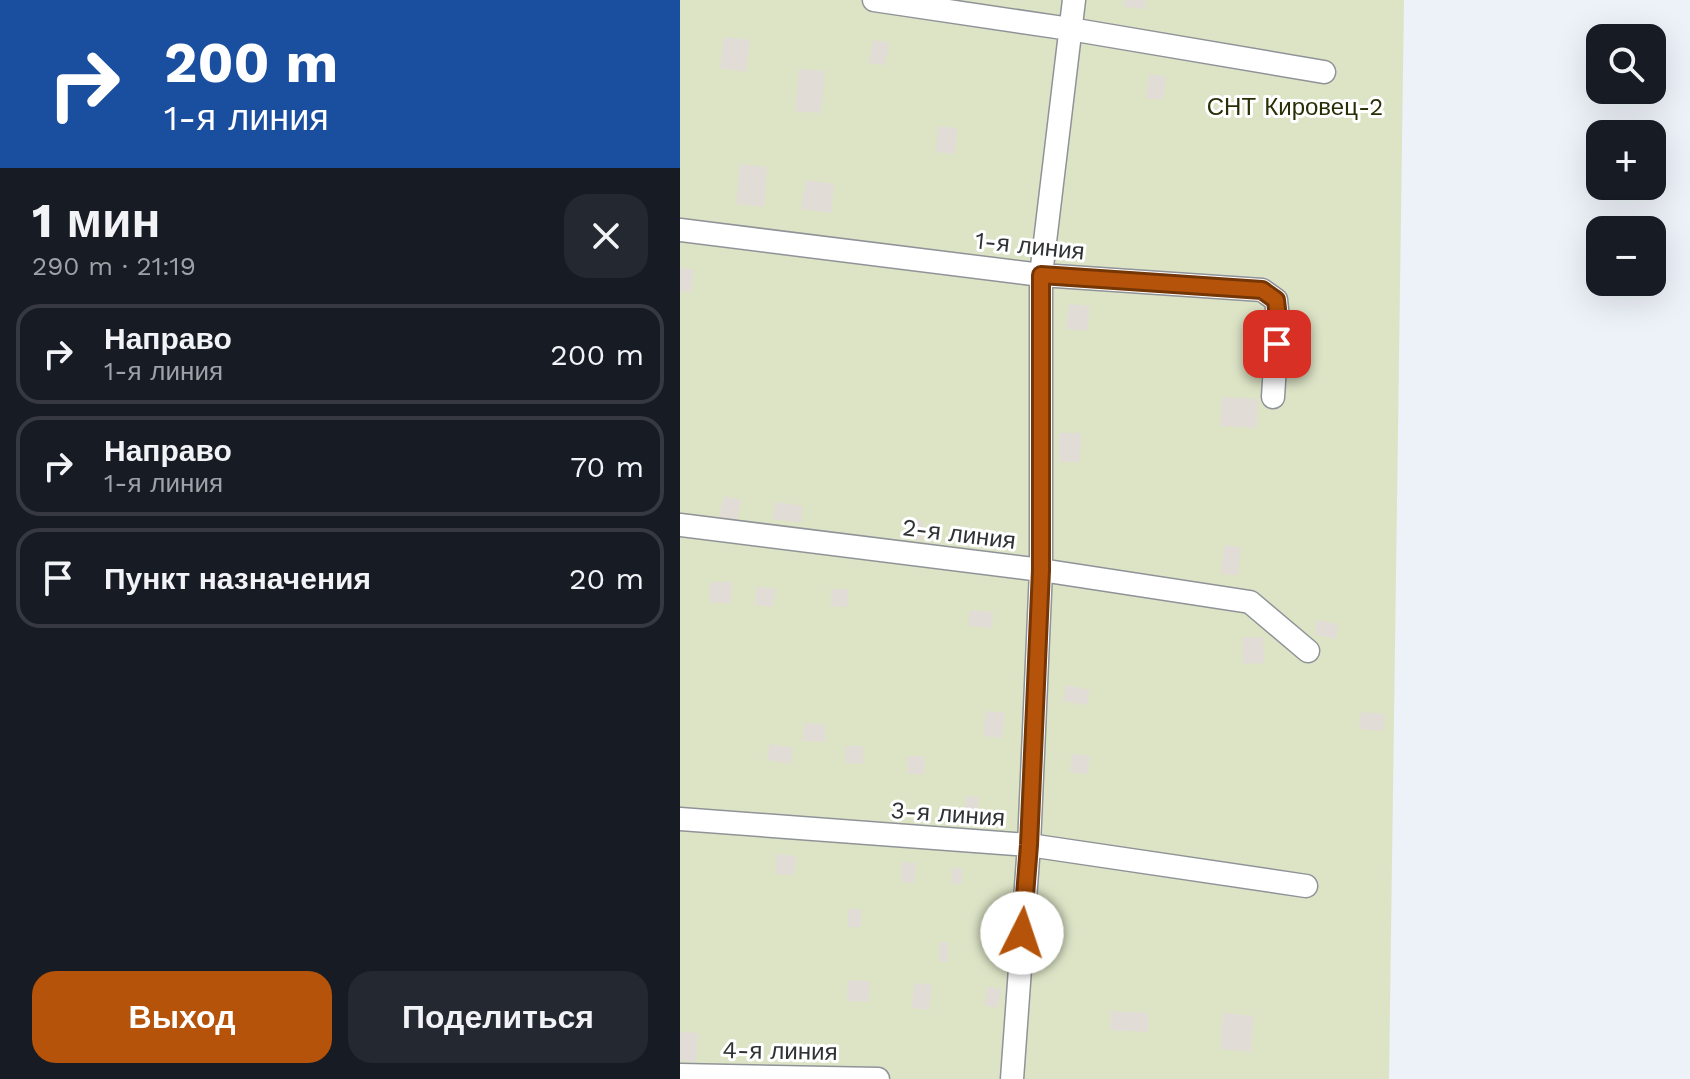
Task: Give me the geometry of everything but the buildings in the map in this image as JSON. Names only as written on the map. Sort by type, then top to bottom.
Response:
[{"type":"street","points":[[874,0],[1324,72]]},
{"type":"street","points":[[1012,1079],[1029,845],[1041,570],[1041,275],[1074,0]]},
{"type":"street","name":"1-я линия","points":[[680,230],[1041,275],[1262,290],[1276,300],[1278,318],[1273,397]]},
{"type":"street","name":"2-я линия","points":[[680,525],[1041,570],[1250,602],[1308,651]]},
{"type":"street","name":"3-я линия","points":[[680,819],[1029,845],[1306,886]]},
{"type":"street","name":"4-я линия","points":[[680,1075],[878,1079]]},
{"type":"green space","name":"СНТ Кировец-2","points":[[680,0],[1404,0],[1389,1079],[680,1079]]},
{"type":"route","points":[[1022,933],[1041,570],[1041,275],[1262,290],[1276,300],[1277,344]]}]
